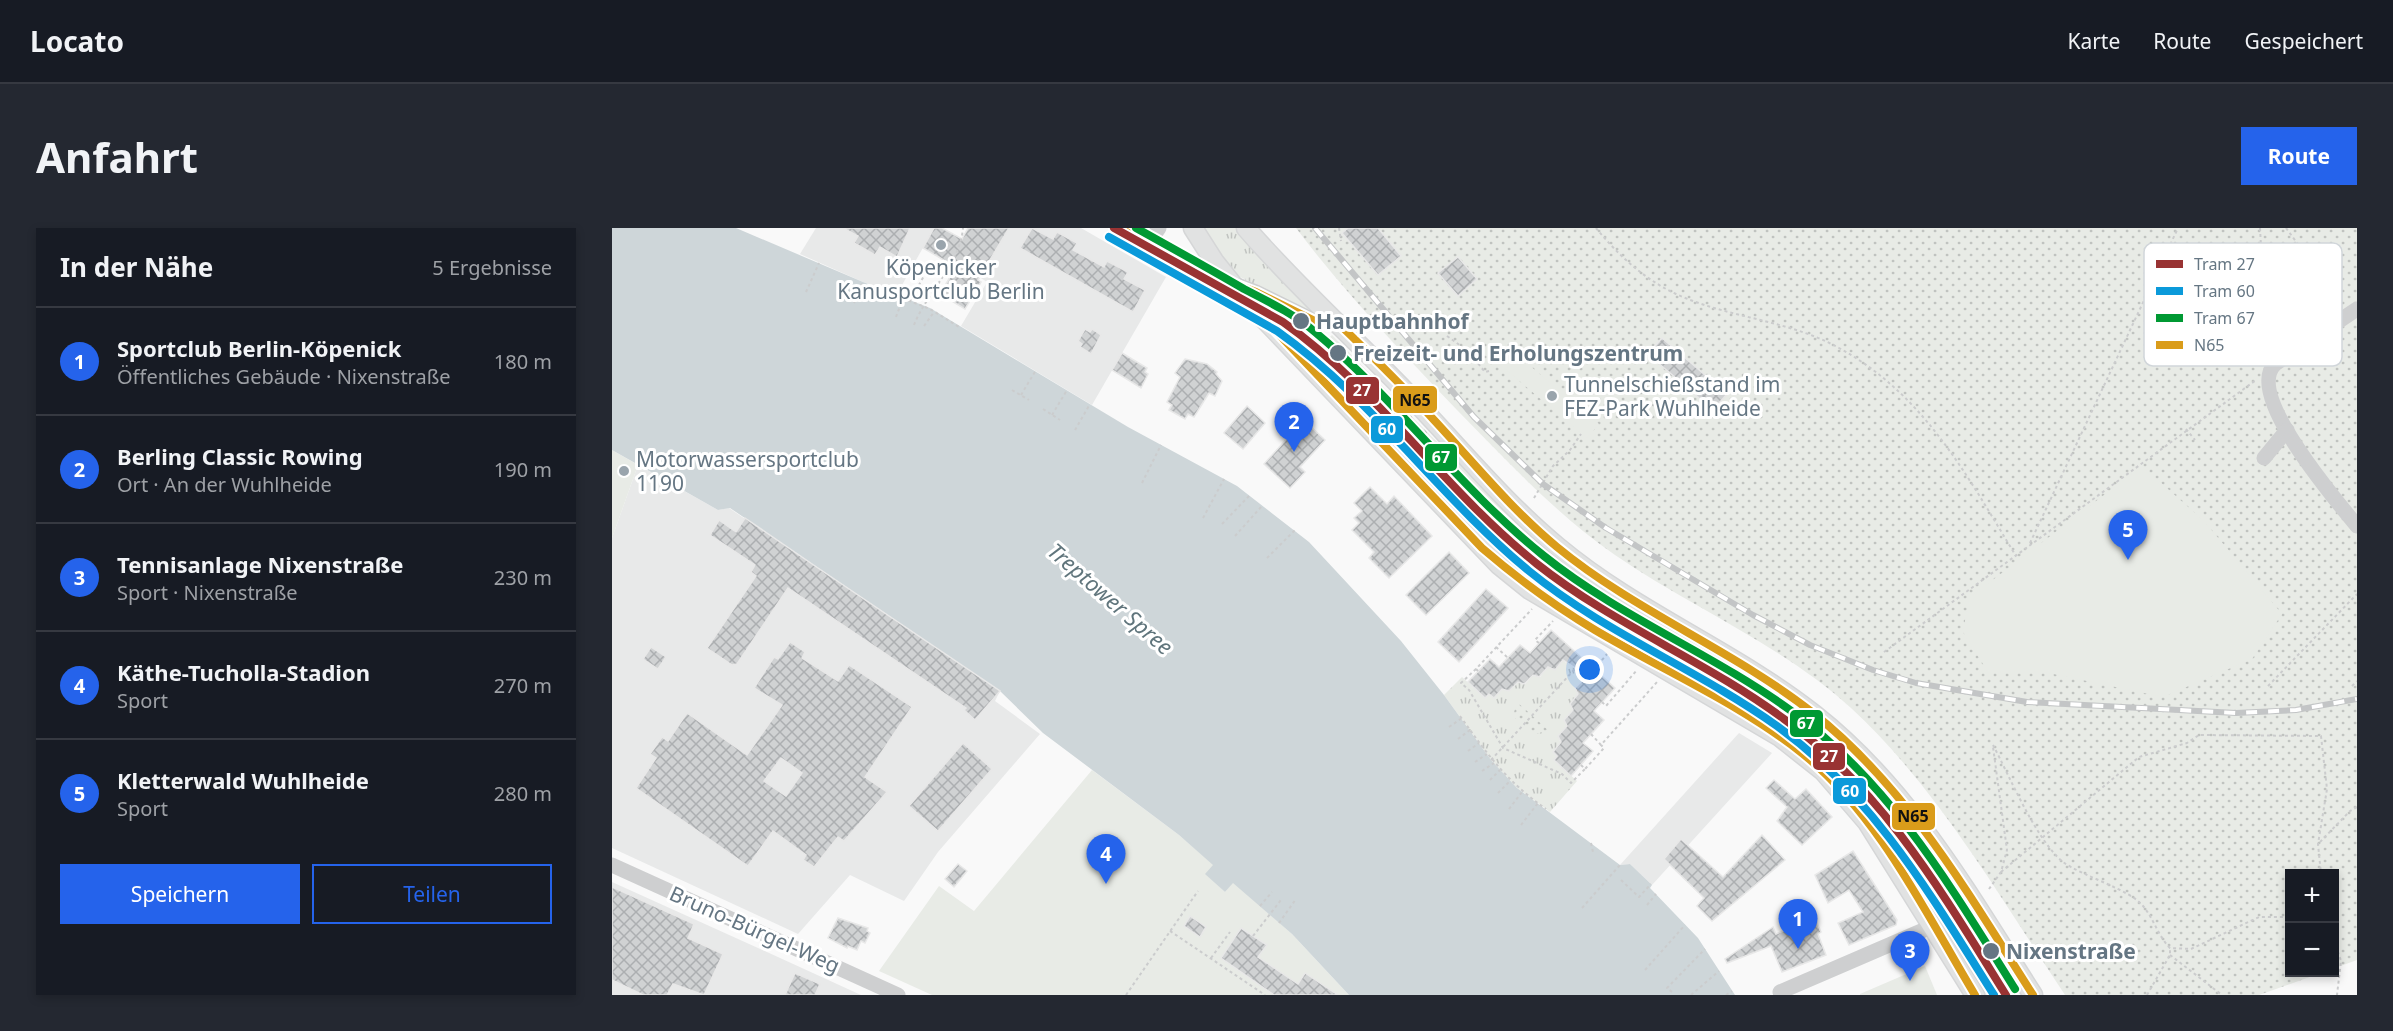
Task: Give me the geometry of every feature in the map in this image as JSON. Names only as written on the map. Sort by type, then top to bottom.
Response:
[{"type":"main road","points":[[1193,228],[1231,283],[1467,534],[1520,583],[1773,732],[1823,771],[1867,822],[1975,995]]},
{"type":"main road","points":[[1246,228],[1435,421],[1513,507],[1559,548],[1624,595],[1782,691],[1860,755],[1891,786],[1939,849],[2033,995]]},
{"type":"street","points":[[1119,228],[1201,272],[1317,322],[1337,322]]},
{"type":"street","points":[[1148,244],[1159,228]]},
{"type":"street","points":[[2342,322],[2355,314]]},
{"type":"street","points":[[2276,366],[2268,372],[2268,391],[2286,430],[2306,461],[2357,526]]},
{"type":"street","points":[[2264,458],[2286,430]]},
{"type":"street","name":"Bruno-Bürgel-Weg","points":[[612,864],[898,995]]},
{"type":"street","points":[[1780,992],[1933,926]]},
{"type":"path","points":[[914,325],[922,306],[962,243],[963,228]]},
{"type":"path","points":[[1340,228],[1341,241]]},
{"type":"path","points":[[1596,228],[1640,272],[1676,294],[1823,340],[1854,356],[1880,374],[1911,400],[1934,428],[2016,556]]},
{"type":"path","points":[[2171,243],[2178,228]]},
{"type":"path","points":[[2260,228],[2261,243]]},
{"type":"path","points":[[2286,228],[2298,243]]},
{"type":"path","points":[[806,292],[819,263]]},
{"type":"path","points":[[910,301],[930,265],[944,274]]},
{"type":"path","points":[[854,303],[863,282]]},
{"type":"path","points":[[897,296],[922,306],[959,327]]},
{"type":"path","points":[[896,317],[903,298]]},
{"type":"path","points":[[2342,298],[2355,314]]},
{"type":"path","points":[[2029,546],[2144,301]]},
{"type":"path","points":[[924,326],[934,312]]},
{"type":"path","points":[[1324,334],[1337,348],[1335,350]]},
{"type":"path","points":[[1447,336],[1468,351],[1485,372],[1489,371]]},
{"type":"path","points":[[1884,652],[2186,429],[2268,372],[2268,366]]},
{"type":"path","points":[[1021,395],[1036,370]]},
{"type":"path","points":[[1012,390],[1029,400]]},
{"type":"path","points":[[1052,415],[1067,390]]},
{"type":"path","points":[[1075,430],[1090,404]]},
{"type":"path","points":[[1042,409],[1060,420]]},
{"type":"path","points":[[2186,429],[2195,440]]},
{"type":"path","points":[[1534,498],[1553,466],[1570,450],[1581,434]]},
{"type":"path","points":[[1142,483],[1161,445]]},
{"type":"path","points":[[1423,462],[1481,521],[1527,562],[1589,606]]},
{"type":"path","points":[[1203,518],[1224,479]]},
{"type":"path","points":[[1222,524],[1249,496]]},
{"type":"path","points":[[1235,536],[1262,506]]},
{"type":"path","points":[[1481,521],[1491,512],[1544,559],[1575,580]]},
{"type":"path","points":[[1268,558],[1295,530]]},
{"type":"path","points":[[2268,686],[2357,594]]},
{"type":"path","points":[[1532,609],[1477,670],[1461,683],[1469,690],[1503,748],[1562,774],[1571,783],[1604,748],[1591,734]]},
{"type":"path","points":[[1539,643],[1535,640],[1552,621]]},
{"type":"path","points":[[1629,630],[1639,636],[1646,625],[1655,630]]},
{"type":"path","points":[[1496,647],[1508,658]]},
{"type":"path","points":[[1482,771],[1585,658],[1596,667],[1608,653]]},
{"type":"path","points":[[1602,702],[1606,706],[1637,670]]},
{"type":"path","points":[[2352,686],[2357,681]]},
{"type":"path","points":[[1601,745],[1657,682]]},
{"type":"path","points":[[1449,727],[1461,717],[1492,762],[1522,792],[1546,809]]},
{"type":"path","points":[[1458,739],[1470,730]]},
{"type":"path","points":[[1989,889],[2001,872],[2139,757],[2187,742],[2199,735],[2321,736],[2327,789],[2318,843],[2321,869]]},
{"type":"path","points":[[1468,751],[1479,743]]},
{"type":"path","points":[[2001,872],[2007,850],[1993,745],[2043,838],[2070,867],[2143,904],[2170,948],[2170,955],[2147,995]]},
{"type":"path","points":[[1475,762],[1487,754]]},
{"type":"path","points":[[1581,765],[1585,769]]},
{"type":"path","points":[[1490,780],[1500,770]]},
{"type":"path","points":[[1498,793],[1510,781]]},
{"type":"path","points":[[1509,809],[1522,792]]},
{"type":"path","points":[[1521,825],[1538,803]]},
{"type":"path","points":[[2318,843],[2350,811],[2357,807]]},
{"type":"path","points":[[1591,843],[1593,852]]},
{"type":"path","points":[[1582,908],[1620,865]]},
{"type":"path","points":[[1621,880],[1639,897],[1651,884]]},
{"type":"path","points":[[1126,995],[1198,891]]},
{"type":"path","points":[[1260,906],[1272,892]]},
{"type":"path","points":[[1647,905],[1656,894]]},
{"type":"path","points":[[1279,923],[1296,899]]},
{"type":"path","points":[[1253,936],[1281,900]]},
{"type":"path","points":[[2170,948],[2191,950],[2259,918],[2285,917]]},
{"type":"path","points":[[1645,970],[1685,925]]},
{"type":"path","points":[[1170,931],[1265,995]]},
{"type":"path","points":[[1211,958],[1230,932]]},
{"type":"path","points":[[1960,937],[1969,951],[1972,949]]},
{"type":"path","points":[[1672,992],[1667,988],[1705,949]]},
{"type":"path","points":[[2170,955],[2222,995]]},
{"type":"path","points":[[2337,995],[2341,961],[2339,955]]},
{"type":"path","points":[[1691,995],[1719,971]]},
{"type":"path","points":[[1726,995],[1732,991]]},
{"type":"shaded area","points":[[816,228],[934,228],[897,294],[863,282],[800,254]]},
{"type":"shaded area","points":[[968,228],[1081,228],[1166,277],[1092,405],[961,326],[987,282],[961,265],[970,239],[964,235]]},
{"type":"shaded area","points":[[1420,439],[1529,537],[1567,567],[1570,564],[1762,687],[1799,714],[1851,760],[1891,806],[1903,823],[1896,835],[1846,775],[1784,722],[1571,594],[1527,561],[1477,515],[1410,447]]},
{"type":"shaded area","points":[[638,465],[718,510],[729,508],[1000,691],[995,701],[1040,734],[938,852],[904,901],[850,875],[798,934],[612,848],[612,538]]},
{"type":"shaded area","points":[[1739,733],[1772,753],[1652,885],[1630,864],[1620,865]]},
{"type":"shaded area","points":[[1931,862],[1971,924],[1961,932],[1921,871]]},
{"type":"shaded area","points":[[612,882],[758,948],[861,995],[612,995]]},
{"type":"green space","points":[[1202,228],[1237,228],[1310,309],[1234,274]]},
{"type":"green space","points":[[1296,228],[2357,228],[2357,960],[2339,967],[2339,869],[2285,869],[2285,977],[2310,977],[2259,995],[2065,995],[1940,808],[1882,739],[1851,708],[1796,665],[1644,574],[1572,522],[1457,410],[1354,299]]},
{"type":"green space","points":[[1332,335],[1431,436],[1570,564],[1568,567],[1435,454],[1420,439],[1424,434],[1330,337]]},
{"type":"green space","name":"Tunnelschießstand im FEZ-Park Wuhlheide","points":[[1503,343],[1599,424],[1587,438],[1498,363],[1493,368],[1496,361],[1491,357]]},
{"type":"green space","points":[[1318,359],[1406,450],[1409,448],[1413,452],[1408,458],[1315,360]]},
{"type":"green space","points":[[612,450],[638,465],[612,538]]},
{"type":"green space","points":[[1421,458],[1494,531],[1552,580],[1604,614],[1734,689],[1794,730],[1822,753],[1862,793],[1880,815],[1961,932],[1949,938],[1875,822],[1832,772],[1806,748],[1777,725],[1537,586],[1505,561],[1415,465]]},
{"type":"green space","points":[[2142,466],[2204,521],[2282,614],[2252,659],[2163,697],[2044,672],[1988,672],[1963,632],[1969,598]]},
{"type":"green space","points":[[1563,660],[1566,663],[1568,661],[1583,674],[1584,679],[1575,688],[1578,694],[1570,704],[1573,710],[1564,720],[1567,726],[1559,740],[1561,742],[1553,752],[1557,756],[1554,760],[1577,781],[1550,812],[1517,788],[1491,760],[1444,695],[1462,677],[1485,698],[1489,694],[1494,698],[1502,689],[1509,691],[1518,682],[1525,684],[1533,675],[1540,677],[1548,667],[1555,669]]},
{"type":"green space","points":[[1762,687],[1802,712],[1881,785],[1978,920],[1971,924],[1885,798],[1851,760],[1830,740]]},
{"type":"green space","points":[[1517,702],[1548,730],[1533,735],[1513,716]]},
{"type":"green space","points":[[1092,770],[1179,835],[1214,865],[1206,874],[1225,892],[1233,882],[1292,934],[1349,995],[932,995],[879,971],[939,886],[974,911]]},
{"type":"green space","points":[[1961,942],[1996,995],[1984,995],[1954,946]]},
{"type":"green space","points":[[1925,966],[1937,995],[1860,995],[1860,994]]},
{"type":"water","name":"Treptower Spree","points":[[612,228],[736,228],[930,308],[1128,427],[1237,486],[1309,542],[1401,641],[1491,760],[1517,788],[1620,865],[1630,864],[1652,885],[1650,888],[1698,938],[1735,995],[1349,995],[1292,934],[1233,883],[1225,892],[1205,874],[1213,865],[1179,835],[1043,733],[1000,691],[730,508],[718,510],[612,450]]},
{"type":"building","points":[[843,228],[910,228],[897,257],[880,247],[875,255],[854,243],[858,236]]},
{"type":"building","points":[[934,228],[942,228],[962,239],[968,228],[1009,228],[978,280],[981,282],[965,309],[940,294],[956,267],[923,248]]},
{"type":"building","points":[[1032,228],[1053,239],[1057,232],[1077,243],[1073,250],[1104,267],[1107,261],[1128,272],[1124,279],[1145,290],[1133,312],[1020,248]]},
{"type":"building","points":[[1348,228],[1378,228],[1401,256],[1378,275],[1342,233]]},
{"type":"building","points":[[1458,257],[1477,279],[1458,296],[1438,273]]},
{"type":"building","points":[[1085,329],[1090,332],[1092,329],[1101,335],[1091,354],[1080,347],[1082,344],[1078,341]]},
{"type":"building","points":[[1662,338],[1727,394],[1713,410],[1648,354]]},
{"type":"building","points":[[1122,353],[1147,368],[1145,372],[1148,374],[1141,388],[1112,370]]},
{"type":"building","points":[[1185,359],[1207,364],[1217,372],[1216,374],[1222,381],[1215,396],[1209,393],[1194,417],[1188,414],[1185,419],[1169,410],[1172,405],[1167,402],[1180,377],[1175,373]]},
{"type":"building","points":[[1247,406],[1265,423],[1243,449],[1224,433]]},
{"type":"building","points":[[1309,425],[1325,440],[1300,467],[1305,472],[1290,488],[1264,464],[1291,434],[1296,439]]},
{"type":"building","points":[[1370,487],[1387,504],[1394,496],[1432,536],[1389,578],[1369,558],[1374,552],[1352,530],[1359,523],[1354,518],[1362,511],[1354,503]]},
{"type":"building","points":[[745,518],[1000,691],[975,720],[964,710],[966,708],[788,588],[737,664],[732,665],[707,648],[756,576],[751,572],[755,565],[710,535],[719,520],[736,532]]},
{"type":"building","points":[[1449,552],[1469,573],[1426,615],[1406,595]]},
{"type":"building","points":[[1486,589],[1508,608],[1459,662],[1438,642]]},
{"type":"building","points":[[1551,630],[1615,688],[1594,711],[1604,720],[1583,743],[1593,751],[1571,776],[1554,760],[1557,756],[1553,752],[1561,742],[1558,736],[1567,726],[1564,720],[1573,710],[1570,704],[1578,694],[1575,688],[1584,679],[1575,668],[1563,660],[1555,670],[1548,667],[1539,677],[1533,675],[1524,684],[1518,682],[1509,691],[1502,689],[1494,698],[1489,694],[1485,698],[1468,682],[1490,659],[1499,667],[1520,645],[1530,653]]},
{"type":"building","points":[[790,642],[805,652],[802,658],[838,681],[849,665],[912,707],[865,777],[887,792],[844,841],[838,837],[814,867],[803,860],[806,855],[773,831],[748,866],[636,788],[656,758],[650,754],[662,737],[668,741],[687,713],[747,755],[782,705],[754,688],[774,657],[778,659]],"holes":[[[781,758],[802,773],[786,796],[764,781]]]},
{"type":"building","points":[[651,647],[666,657],[658,669],[643,659]]},
{"type":"building","points":[[963,743],[992,769],[938,831],[909,806]]},
{"type":"building","points":[[1774,780],[1795,799],[1806,789],[1832,817],[1802,845],[1777,821],[1787,807],[1766,788]]},
{"type":"building","points":[[1762,835],[1785,860],[1712,921],[1697,906],[1704,898],[1664,859],[1681,839],[1723,877]]},
{"type":"building","points":[[1853,851],[1897,920],[1896,925],[1849,945],[1838,923],[1863,912],[1849,890],[1828,903],[1815,875]]},
{"type":"building","points":[[958,864],[967,871],[954,887],[945,879]]},
{"type":"building","points":[[612,887],[694,924],[688,938],[723,954],[704,995],[673,984],[667,995],[643,995],[612,980]]},
{"type":"building","points":[[1190,916],[1206,927],[1200,937],[1184,926]]},
{"type":"building","points":[[838,918],[868,928],[867,931],[870,933],[865,943],[861,941],[857,950],[848,946],[847,948],[828,938]]},
{"type":"building","points":[[1815,918],[1826,955],[1782,972],[1771,946],[1727,963],[1725,959],[1773,927],[1776,934]]},
{"type":"building","points":[[1241,928],[1267,945],[1258,957],[1298,984],[1305,973],[1338,995],[1274,995],[1221,958]]},
{"type":"building","points":[[795,973],[820,984],[815,995],[785,995]]},
{"type":"railway","points":[[1315,228],[1474,417],[1543,484],[1606,528],[1753,615],[1810,645],[1873,670],[1916,683],[2027,702],[2236,713],[2296,710],[2357,699]]},
{"type":"tram line","name":"27","points":[[1114,228],[1283,322],[1350,378],[1472,505],[1537,564],[1597,606],[1754,698],[1819,747],[1852,778],[1908,846],[1959,919],[2006,995]]},
{"type":"tram line","name":"67","points":[[1136,228],[1299,320],[1345,358],[1484,502],[1544,556],[1603,598],[1760,690],[1826,738],[1888,803],[1916,838],[1967,912],[2015,989]]},
{"type":"tram line","name":"60","points":[[1109,237],[1277,331],[1344,386],[1465,512],[1529,571],[1589,613],[1715,686],[1777,726],[1811,753],[1843,783],[1898,850],[1994,995]]},
{"type":"transit line","name":"N65","points":[[1119,228],[1201,271],[1256,292],[1317,322],[1337,322],[1410,395],[1509,502],[1557,547],[1619,592],[1750,670],[1813,713],[1847,743],[1907,809],[1935,845],[2033,995]]},
{"type":"transit line","name":"N65","points":[[1250,304],[1482,548],[1537,592],[1580,621],[1753,718],[1802,753],[1829,778],[1854,805],[1899,866],[1975,995]]},
{"type":"place","name":"Köpenicker Kanusportclub Berlin","points":[[941,245]]},
{"type":"place","name":"Hauptbahnhof","points":[[1301,321]]},
{"type":"place","name":"Freizeit- und Erholungszentrum","points":[[1338,353]]},
{"type":"place","name":"Tunnelschießstand im FEZ-Park Wuhlheide","points":[[1552,396]]},
{"type":"place","name":"Berling Classic Rowing","points":[[1294,452]]},
{"type":"place","name":"Motorwassersportclub 1190","points":[[624,471]]},
{"type":"place","name":"Kletterwald Wuhlheide","points":[[2128,560]]},
{"type":"place","name":"Käthe-Tucholla-Stadion","points":[[1106,884]]},
{"type":"place","name":"Sportclub Berlin-Köpenick","points":[[1798,949]]},
{"type":"place","name":"Nixenstraße","points":[[1991,951]]},
{"type":"place","name":"Tennisanlage Nixenstraße","points":[[1910,981]]}]
